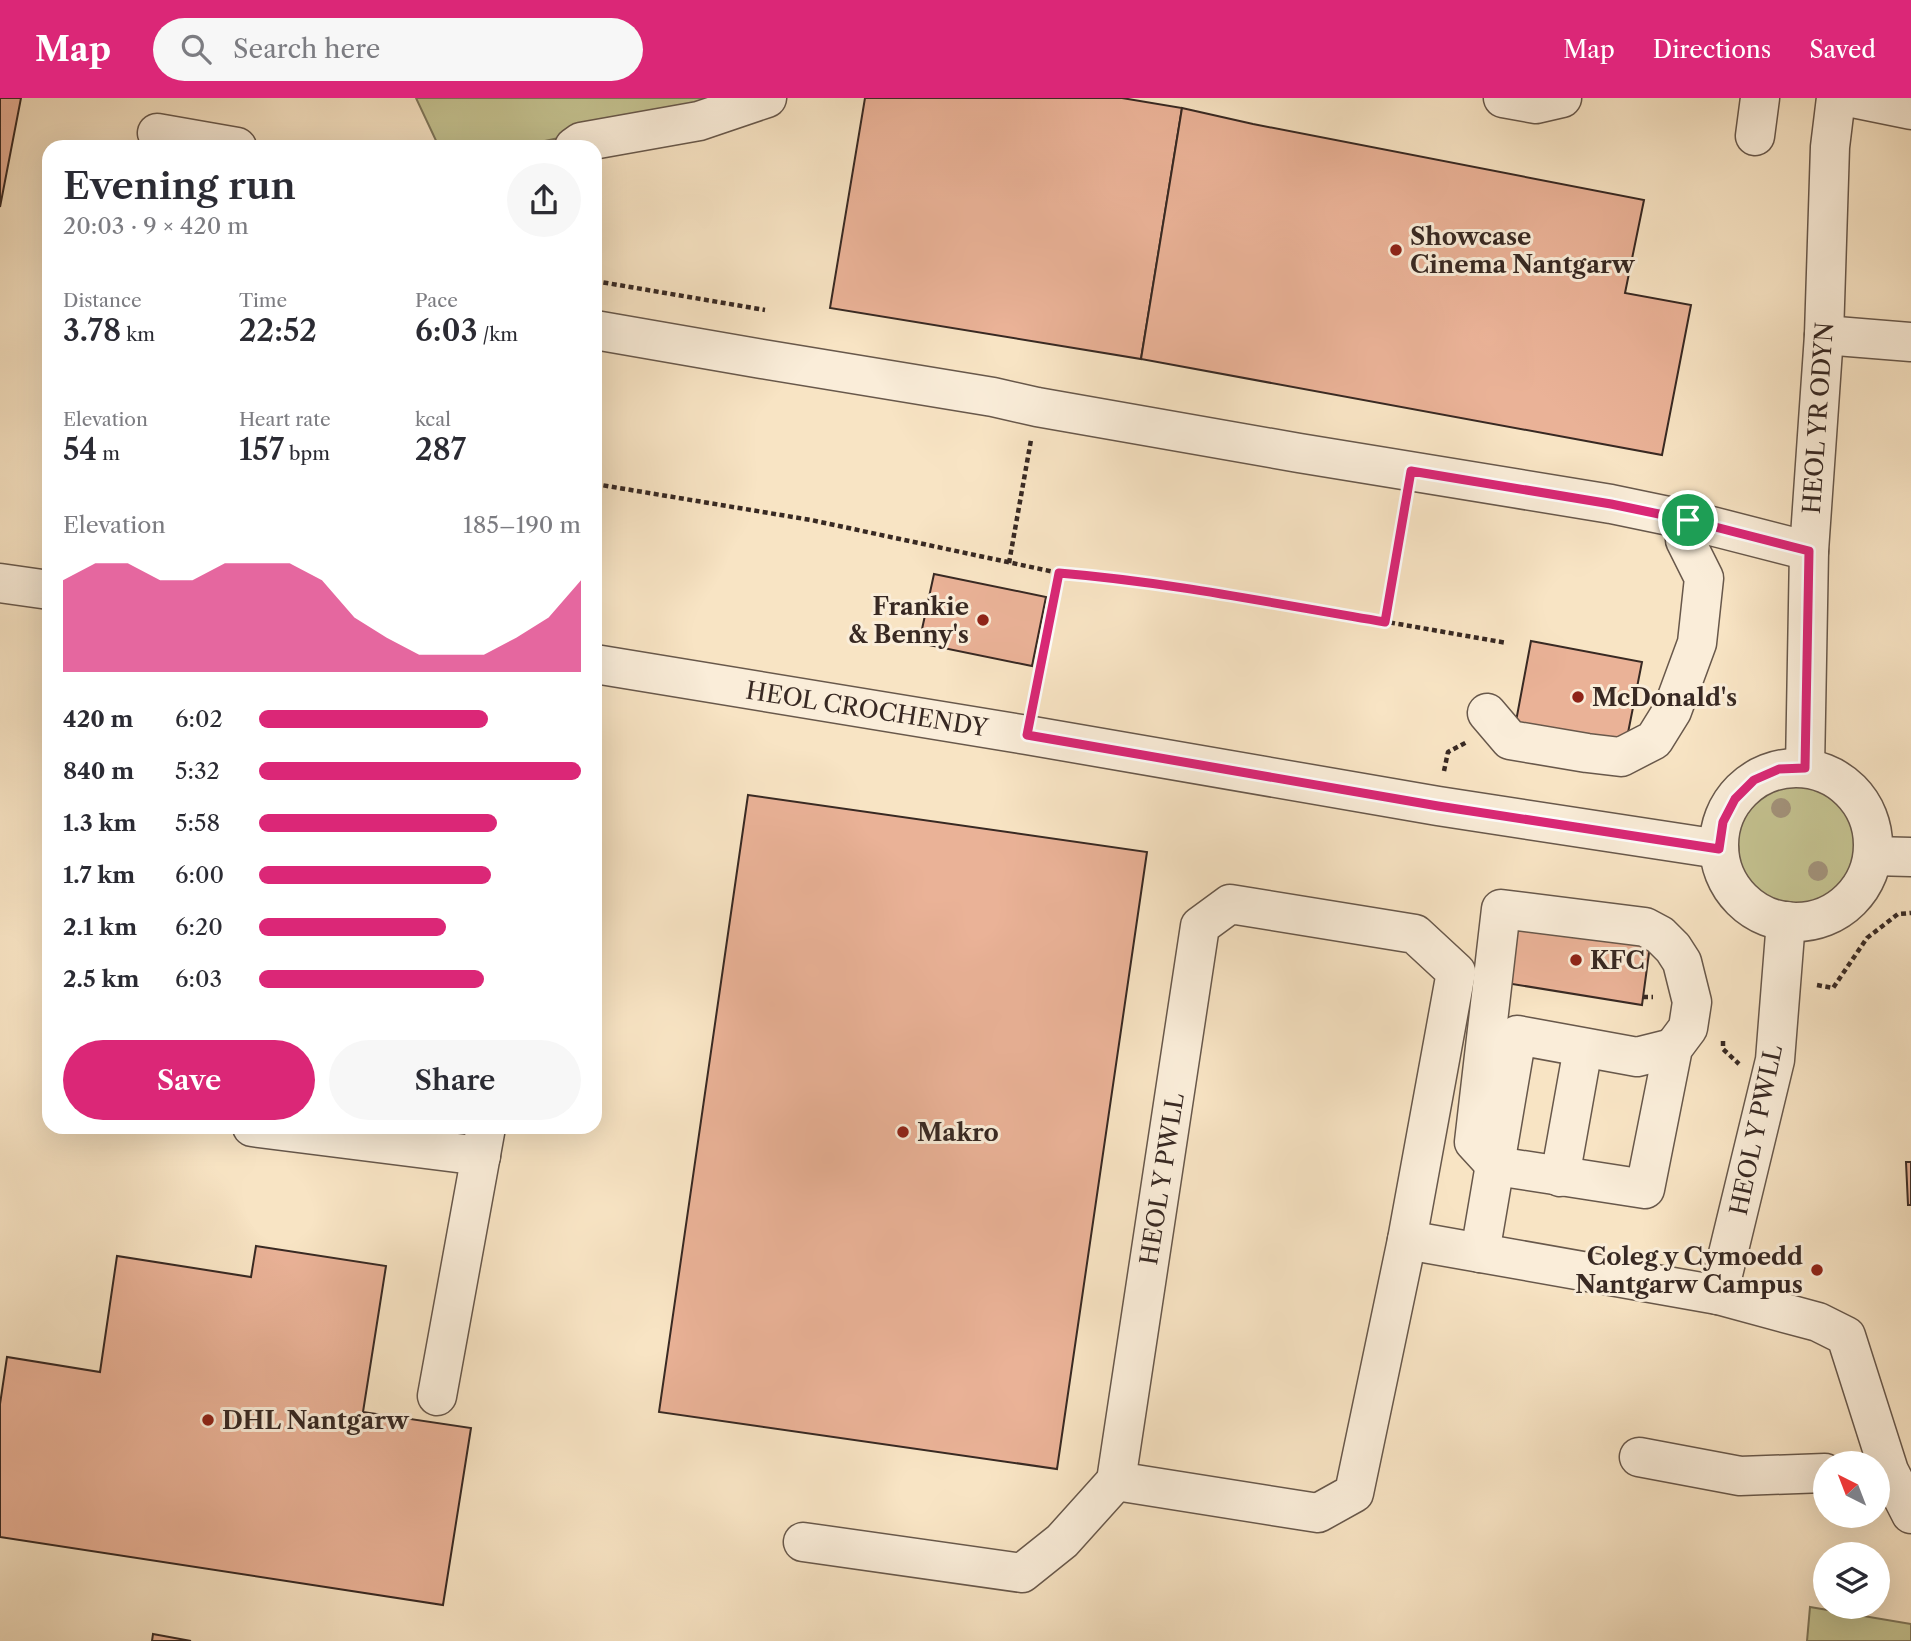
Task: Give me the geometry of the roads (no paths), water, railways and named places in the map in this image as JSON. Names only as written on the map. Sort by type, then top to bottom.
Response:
[{"type":"street","points":[[592,140],[699,121],[767,98]]},
{"type":"street","points":[[1503,98],[1536,104],[1562,98]]},
{"type":"street","points":[[1755,136],[1760,98]]},
{"type":"street","name":"HEOL YR ODYN","points":[[1805,768],[1809,551],[1824,335],[1830,147],[1836,98]]},
{"type":"street","points":[[1852,98],[1911,110]]},
{"type":"street","points":[[158,133],[198,140]]},
{"type":"street","points":[[602,331],[1611,504],[1688,520],[1809,551]]},
{"type":"street","points":[[1824,335],[1911,342]]},
{"type":"street","points":[[1491,720],[1510,740],[1621,757],[1654,740],[1672,711],[1697,643],[1704,578],[1685,540],[1688,520]]},
{"type":"street","points":[[0,583],[42,589]]},
{"type":"street","name":"HEOL CROCHENDY","points":[[602,665],[1438,806],[1719,849]]},
{"type":"street","points":[[1805,768],[1831,776],[1850,790],[1865,809],[1873,832],[1873,856],[1866,879],[1852,898],[1833,913],[1810,921],[1786,921],[1760,913],[1739,897],[1725,875],[1719,849],[1723,822],[1735,799],[1754,780],[1779,769],[1805,768]]},
{"type":"street","points":[[1873,856],[1911,857]]},
{"type":"street","name":"HEOL Y PWLL","points":[[1230,904],[1415,934],[1456,972],[1407,1240],[1354,1493],[1318,1513],[1116,1481],[1200,926],[1230,904]]},
{"type":"street","points":[[1501,909],[1645,927],[1660,935],[1682,962],[1691,998],[1688,1028],[1673,1048],[1645,1189],[1496,1166],[1474,1142],[1501,909]]},
{"type":"street","name":"HEOL Y PWLL","points":[[1718,1295],[1775,1060],[1786,921]]},
{"type":"street","points":[[1480,1253],[1517,1035],[1637,1057],[1673,1048]]},
{"type":"street","points":[[1560,1177],[1583,1048]]},
{"type":"street","points":[[360,1134],[483,1142],[437,1396]]},
{"type":"street","points":[[1407,1240],[1718,1295],[1818,1322],[1846,1336],[1878,1451]]},
{"type":"street","points":[[1639,1457],[1740,1476],[1813,1473]]},
{"type":"street","points":[[803,1542],[1022,1573],[1062,1541],[1116,1481]]},
{"type":"street","points":[[1890,1482],[1911,1514]]},
{"type":"place","name":"Showcase Cinema Nantgarw","points":[[1396,250]]},
{"type":"place","name":"Frankie & Benny's","points":[[983,620]]},
{"type":"place","name":"McDonald's","points":[[1578,697]]},
{"type":"place","name":"KFC","points":[[1576,960]]},
{"type":"place","name":"Makro","points":[[903,1132]]},
{"type":"place","name":"Coleg y Cymoedd Nantgarw Campus","points":[[1817,1270]]},
{"type":"place","name":"DHL Nantgarw","points":[[208,1420]]}]
